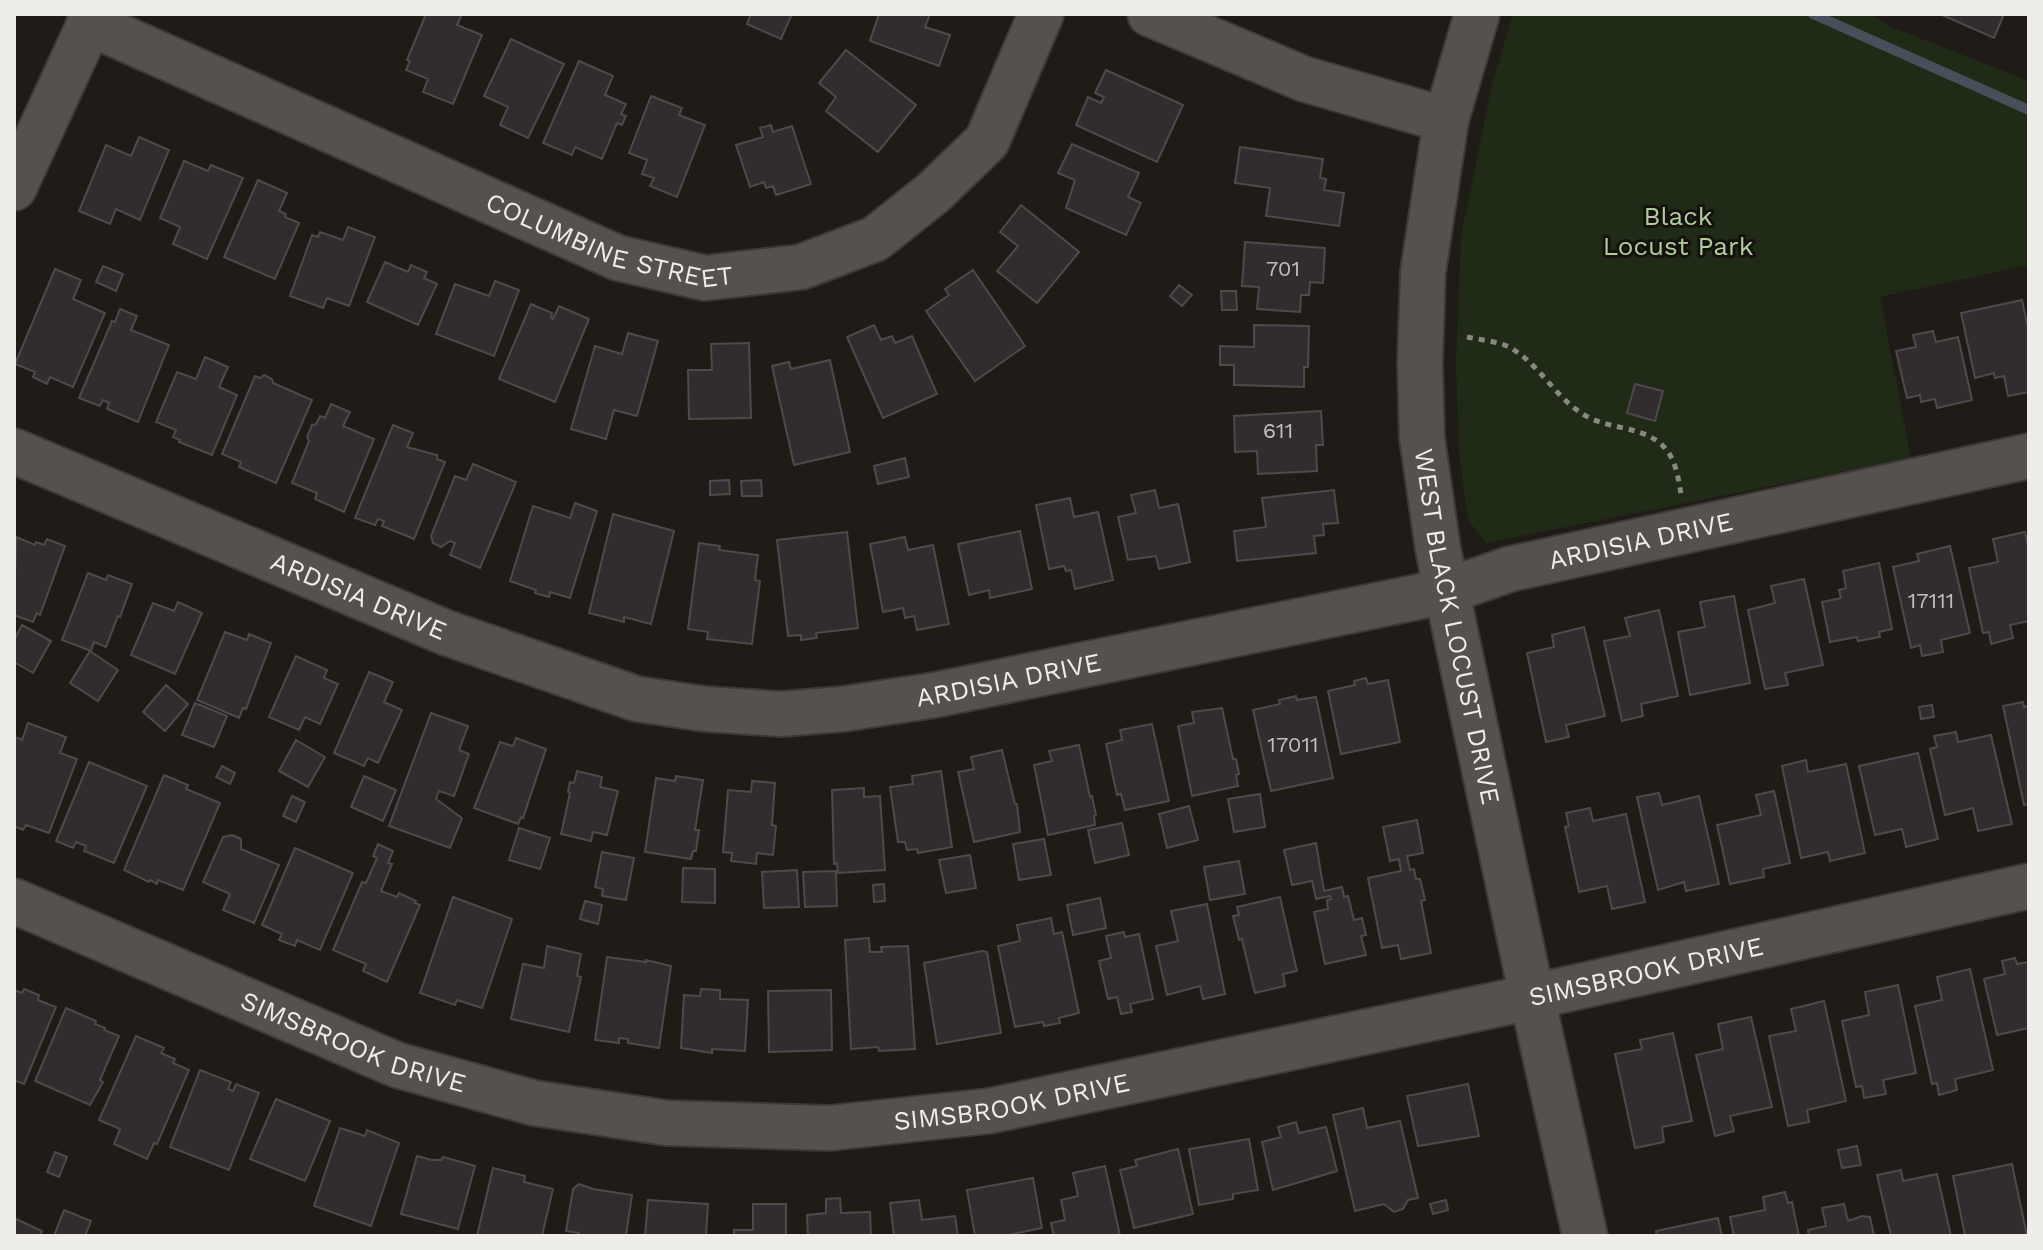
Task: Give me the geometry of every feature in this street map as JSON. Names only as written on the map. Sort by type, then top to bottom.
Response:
[{"type":"street","name":"COLUMBINE STREET","points":[[91,18],[618,258],[705,278],[801,267],[875,239],[933,193],[987,141],[1041,14]]},
{"type":"street","points":[[1150,14],[1304,79],[1446,120]]},
{"type":"street","name":"WEST BLACK LOCUST DRIVE","points":[[1477,14],[1446,120],[1423,272],[1420,363],[1422,438],[1447,591],[1585,1236]]},
{"type":"street","points":[[14,188],[91,18]]},
{"type":"street","name":"ARDISIA DRIVE","points":[[14,451],[447,633],[637,699],[705,709],[781,714],[858,707],[935,695],[1447,591],[1510,569],[2029,456]]},
{"type":"street","name":"SIMSBROOK DRIVE","points":[[14,901],[397,1065],[534,1103],[667,1123],[830,1128],[989,1111],[1532,997],[2029,886]]},
{"type":"path","points":[[1467,337],[1508,346],[1531,363],[1558,395],[1593,420],[1644,433],[1660,443],[1671,454],[1681,497]]},
{"type":"green space","name":"Black Locust Park","points":[[1513,14],[1871,14],[1889,26],[2029,81],[2029,265],[1880,297],[1911,458],[1486,543],[1468,520],[1459,451],[1456,363],[1461,236],[1492,85]]},
{"type":"building","points":[[426,14],[462,14],[457,25],[482,35],[453,104],[423,92],[428,79],[406,70],[410,61],[407,60]]},
{"type":"building","points":[[751,14],[792,14],[781,39],[747,24]]},
{"type":"building","points":[[879,14],[930,14],[925,27],[950,35],[939,66],[870,41]]},
{"type":"building","points":[[1940,14],[2004,14],[1994,38]]},
{"type":"building","points":[[511,39],[564,64],[528,138],[500,125],[508,107],[484,96]]},
{"type":"building","points":[[846,50],[916,105],[878,152],[826,111],[836,97],[819,83]]},
{"type":"building","points":[[579,61],[613,76],[605,95],[626,104],[621,114],[626,116],[622,125],[617,123],[602,159],[575,147],[572,155],[543,143]]},
{"type":"building","points":[[1106,70],[1183,105],[1157,162],[1076,125],[1088,97],[1101,103],[1104,97],[1095,93]]},
{"type":"building","points":[[651,96],[682,108],[679,115],[705,125],[677,197],[650,186],[654,178],[642,174],[647,160],[629,153]]},
{"type":"building","points":[[771,125],[773,132],[792,126],[811,184],[776,195],[773,186],[766,188],[764,182],[750,187],[736,145],[763,137],[760,128]]},
{"type":"building","points":[[139,137],[169,150],[140,220],[116,209],[110,224],[79,211],[106,145],[131,156]]},
{"type":"building","points":[[1072,144],[1139,173],[1128,197],[1141,203],[1126,235],[1066,208],[1075,180],[1058,173]]},
{"type":"building","points":[[1240,147],[1323,159],[1320,178],[1326,179],[1324,190],[1344,193],[1339,226],[1266,216],[1270,188],[1235,183]]},
{"type":"building","points":[[184,161],[208,171],[211,165],[243,178],[207,259],[173,244],[180,227],[160,218]]},
{"type":"building","points":[[258,180],[287,193],[279,211],[299,223],[275,279],[224,257]]},
{"type":"building","points":[[1021,205],[1079,252],[1037,303],[997,271],[1018,246],[1000,232]]},
{"type":"building","points":[[348,227],[375,237],[349,306],[327,298],[323,308],[290,296],[312,235],[318,237],[320,232],[343,240]]},
{"type":"building","points":[[1245,242],[1325,248],[1323,283],[1310,282],[1309,295],[1301,295],[1300,312],[1257,309],[1259,287],[1242,286]]},
{"type":"building","points":[[385,262],[408,272],[411,265],[427,272],[424,278],[437,284],[418,325],[367,302]]},
{"type":"building","points":[[103,266],[123,274],[116,291],[96,282]]},
{"type":"building","points":[[55,269],[81,280],[73,299],[105,313],[73,387],[50,377],[47,384],[33,377],[35,372],[15,364]]},
{"type":"building","points":[[973,270],[1025,346],[975,381],[926,311],[949,295],[945,289]]},
{"type":"building","points":[[495,281],[519,290],[494,356],[436,334],[455,284],[489,296]]},
{"type":"building","points":[[1179,285],[1192,295],[1182,306],[1170,296]]},
{"type":"building","points":[[1221,291],[1236,291],[1237,310],[1222,310]]},
{"type":"building","points":[[2022,300],[2029,333],[2029,392],[2008,396],[2004,376],[1995,378],[1994,373],[1975,378],[1961,313]]},
{"type":"building","points":[[531,304],[552,313],[553,319],[559,306],[589,319],[555,402],[499,379]]},
{"type":"building","points":[[120,309],[137,316],[131,330],[169,345],[138,422],[107,409],[109,403],[103,400],[100,406],[79,398]]},
{"type":"building","points":[[874,325],[881,340],[892,336],[895,343],[912,336],[937,394],[883,418],[847,337]]},
{"type":"building","points":[[1254,325],[1309,326],[1304,387],[1234,385],[1234,365],[1220,365],[1220,346],[1254,347]]},
{"type":"building","points":[[1933,331],[1936,342],[1958,337],[1972,400],[1937,408],[1935,399],[1921,402],[1920,395],[1907,398],[1896,351],[1916,347],[1913,335]]},
{"type":"building","points":[[628,333],[658,341],[637,416],[614,410],[606,439],[571,429],[595,346],[622,354]]},
{"type":"building","points":[[749,343],[751,418],[689,419],[688,370],[712,370],[711,344]]},
{"type":"building","points":[[205,357],[228,367],[219,387],[237,395],[212,455],[179,442],[173,437],[176,430],[156,422],[177,372],[196,379]]},
{"type":"building","points":[[830,360],[850,452],[794,465],[772,366],[789,362],[791,369]]},
{"type":"building","points":[[264,375],[273,383],[312,400],[276,483],[239,467],[241,462],[222,454],[255,376],[260,378]]},
{"type":"building","points":[[1635,384],[1663,391],[1655,421],[1627,413]]},
{"type":"building","points":[[331,404],[350,412],[343,426],[374,439],[344,512],[315,499],[317,493],[292,483],[312,425],[320,416],[325,418]]},
{"type":"building","points":[[1321,411],[1323,445],[1316,445],[1317,471],[1258,474],[1257,451],[1235,452],[1234,416]]},
{"type":"building","points":[[393,425],[413,433],[407,447],[437,455],[437,459],[445,462],[414,539],[382,526],[384,521],[378,519],[375,525],[355,518]]},
{"type":"building","points":[[905,458],[909,477],[878,484],[874,466]]},
{"type":"building","points":[[473,464],[516,482],[480,568],[450,555],[455,543],[450,541],[441,547],[433,543],[431,536],[455,476],[466,480]]},
{"type":"building","points":[[729,480],[730,494],[710,495],[710,481]]},
{"type":"building","points":[[761,480],[762,496],[742,496],[741,481]]},
{"type":"building","points":[[1155,490],[1159,508],[1178,504],[1190,562],[1159,569],[1156,556],[1128,560],[1118,517],[1136,513],[1131,495]]},
{"type":"building","points":[[1334,490],[1338,523],[1323,524],[1324,535],[1314,536],[1316,553],[1237,561],[1234,531],[1266,527],[1262,498]]},
{"type":"building","points":[[1070,498],[1074,517],[1098,512],[1113,580],[1075,589],[1071,570],[1066,571],[1064,566],[1049,569],[1036,505]]},
{"type":"building","points":[[575,503],[597,511],[570,598],[550,592],[549,597],[510,581],[533,506],[570,518]]},
{"type":"building","points":[[613,514],[674,531],[651,624],[624,617],[624,622],[589,613]]},
{"type":"building","points":[[1020,531],[1032,589],[990,598],[989,590],[969,595],[958,544]]},
{"type":"building","points":[[847,532],[858,628],[816,633],[817,638],[801,640],[801,635],[788,636],[777,540]]},
{"type":"building","points":[[2025,532],[2029,550],[2029,621],[2010,625],[2013,638],[1991,644],[1989,632],[1983,633],[1969,568],[1998,562],[1993,539]]},
{"type":"building","points":[[16,537],[35,545],[36,542],[44,545],[47,539],[65,546],[40,615],[37,613],[33,622],[14,615]]},
{"type":"building","points":[[905,537],[908,550],[933,545],[949,624],[917,630],[914,616],[905,618],[903,608],[883,612],[870,544]]},
{"type":"building","points":[[699,543],[720,546],[719,550],[758,555],[755,580],[760,581],[752,644],[707,639],[708,632],[688,629]]},
{"type":"building","points":[[1950,546],[1970,633],[1941,640],[1943,652],[1922,656],[1920,645],[1911,648],[1893,567],[1919,561],[1917,554]]},
{"type":"building","points":[[1879,563],[1892,629],[1879,632],[1880,637],[1830,642],[1822,602],[1841,598],[1839,590],[1846,588],[1843,571]]},
{"type":"building","points":[[88,573],[106,580],[108,575],[132,584],[106,647],[94,642],[91,651],[62,640]]},
{"type":"building","points":[[1804,579],[1823,665],[1785,673],[1788,685],[1765,689],[1748,610],[1775,603],[1771,586]]},
{"type":"building","points":[[1734,596],[1750,683],[1690,695],[1678,632],[1705,627],[1700,602]]},
{"type":"building","points":[[178,602],[202,613],[175,674],[131,655],[153,603],[174,611]]},
{"type":"building","points":[[1659,610],[1678,696],[1641,704],[1643,716],[1622,721],[1604,641],[1630,636],[1625,618]]},
{"type":"building","points":[[22,625],[51,641],[33,673],[14,662],[14,640]]},
{"type":"building","points":[[1584,627],[1605,716],[1566,725],[1569,737],[1546,742],[1527,653],[1554,647],[1552,635]]},
{"type":"building","points":[[225,632],[247,640],[249,634],[271,643],[246,709],[243,708],[239,718],[197,700]]},
{"type":"building","points":[[90,651],[118,670],[98,701],[70,683]]},
{"type":"building","points":[[296,656],[327,670],[324,678],[338,684],[320,724],[305,717],[299,730],[269,717]]},
{"type":"building","points":[[369,672],[393,682],[384,702],[402,710],[378,763],[368,758],[364,766],[334,753]]},
{"type":"building","points":[[1366,678],[1368,684],[1388,680],[1400,742],[1341,754],[1328,691],[1355,685],[1354,681]]},
{"type":"building","points":[[166,685],[188,704],[165,731],[143,712]]},
{"type":"building","points":[[1296,696],[1297,700],[1316,697],[1333,778],[1271,791],[1253,710],[1280,704],[1279,700]]},
{"type":"building","points":[[2023,702],[2024,707],[2029,706],[2029,804],[2024,805],[2003,706]]},
{"type":"building","points":[[195,703],[227,716],[214,747],[182,735]]},
{"type":"building","points":[[1932,705],[1934,717],[1921,719],[1919,707]]},
{"type":"building","points":[[1222,708],[1233,759],[1236,759],[1238,786],[1192,796],[1178,726],[1194,723],[1192,712]]},
{"type":"building","points":[[431,713],[468,726],[459,750],[469,754],[454,796],[439,791],[436,799],[462,818],[450,848],[389,826]]},
{"type":"building","points":[[28,723],[66,737],[60,753],[77,759],[49,833],[26,825],[23,830],[14,826],[14,740],[15,737],[22,740]]},
{"type":"building","points":[[1152,724],[1169,801],[1125,810],[1121,794],[1117,795],[1106,744],[1122,740],[1120,730]]},
{"type":"building","points":[[1956,732],[1958,742],[1991,735],[2012,824],[1978,831],[1973,808],[1945,815],[1930,749],[1937,747],[1934,736]]},
{"type":"building","points":[[516,738],[546,749],[523,818],[518,824],[474,808],[500,742],[513,746]]},
{"type":"building","points":[[296,740],[325,757],[308,787],[279,771]]},
{"type":"building","points":[[1079,745],[1096,815],[1095,825],[1048,835],[1034,765],[1052,761],[1049,751]]},
{"type":"building","points":[[1002,750],[1017,804],[1020,832],[974,842],[958,772],[974,769],[971,757]]},
{"type":"building","points":[[1918,753],[1938,839],[1906,847],[1902,829],[1875,835],[1859,766]]},
{"type":"building","points":[[1806,760],[1808,772],[1846,764],[1865,853],[1830,861],[1828,852],[1801,858],[1782,766]]},
{"type":"building","points":[[89,762],[147,786],[114,863],[84,851],[86,846],[76,842],[73,848],[56,841]]},
{"type":"building","points":[[222,766],[235,773],[230,784],[216,777]]},
{"type":"building","points":[[577,771],[602,777],[600,787],[618,791],[607,835],[593,832],[591,841],[561,834],[570,782],[574,783]]},
{"type":"building","points":[[941,771],[952,847],[918,853],[917,849],[907,850],[905,842],[898,842],[890,787],[913,784],[912,776]]},
{"type":"building","points":[[164,775],[188,785],[186,789],[220,803],[183,890],[158,880],[157,884],[149,882],[124,870]]},
{"type":"building","points":[[364,776],[396,790],[383,821],[351,807]]},
{"type":"building","points":[[676,776],[703,780],[695,830],[699,830],[696,851],[693,851],[691,859],[645,852],[656,778],[675,781]]},
{"type":"building","points":[[752,781],[775,783],[773,855],[757,853],[756,864],[731,861],[732,853],[723,852],[728,790],[751,792]]},
{"type":"building","points":[[864,788],[864,797],[880,796],[885,870],[838,873],[837,863],[834,864],[832,790]]},
{"type":"building","points":[[1774,791],[1790,863],[1763,869],[1764,877],[1730,884],[1717,825],[1761,815],[1756,795]]},
{"type":"building","points":[[1659,793],[1662,805],[1699,796],[1719,884],[1686,891],[1684,882],[1658,890],[1637,797]]},
{"type":"building","points":[[1260,794],[1265,827],[1234,832],[1228,799]]},
{"type":"building","points":[[292,796],[305,802],[296,822],[283,816]]},
{"type":"building","points":[[1189,806],[1198,840],[1167,848],[1159,814]]},
{"type":"building","points":[[1590,808],[1593,821],[1626,814],[1645,902],[1612,909],[1607,886],[1579,892],[1565,827],[1569,826],[1566,813]]},
{"type":"building","points":[[1417,820],[1423,853],[1407,856],[1410,870],[1414,869],[1416,879],[1420,879],[1431,953],[1401,959],[1398,945],[1382,948],[1368,878],[1401,871],[1399,859],[1390,861],[1383,827]]},
{"type":"building","points":[[1122,823],[1129,855],[1095,863],[1088,830]]},
{"type":"building","points":[[519,828],[550,838],[540,869],[509,860]]},
{"type":"building","points":[[232,835],[241,839],[241,849],[279,865],[254,923],[223,910],[230,894],[203,882],[223,837]]},
{"type":"building","points":[[1044,839],[1051,875],[1019,880],[1013,844]]},
{"type":"building","points":[[1316,843],[1324,891],[1342,887],[1344,897],[1348,896],[1354,920],[1362,918],[1366,935],[1361,936],[1366,955],[1325,964],[1314,912],[1328,909],[1330,896],[1316,899],[1312,881],[1292,885],[1284,850]]},
{"type":"building","points":[[378,844],[393,851],[388,863],[392,864],[381,891],[397,897],[399,893],[420,905],[387,982],[363,971],[366,964],[333,950],[362,882],[366,883],[377,858],[373,856]]},
{"type":"building","points":[[295,848],[353,873],[320,950],[297,940],[295,946],[279,940],[282,934],[262,925]]},
{"type":"building","points":[[602,852],[634,858],[626,900],[602,896],[603,889],[595,887]]},
{"type":"building","points":[[970,855],[976,888],[946,893],[939,860]]},
{"type":"building","points":[[1239,861],[1245,894],[1210,900],[1204,867]]},
{"type":"building","points":[[683,868],[715,869],[715,903],[682,902]]},
{"type":"building","points":[[797,870],[799,907],[764,908],[762,872]]},
{"type":"building","points":[[836,871],[837,906],[805,907],[803,872]]},
{"type":"building","points":[[884,884],[885,901],[874,902],[873,885]]},
{"type":"building","points":[[453,897],[512,919],[482,1008],[457,1000],[455,1005],[420,993]]},
{"type":"building","points":[[1280,897],[1297,971],[1283,974],[1285,986],[1255,993],[1233,916],[1239,915],[1237,907]]},
{"type":"building","points":[[1100,898],[1106,928],[1073,935],[1067,905]]},
{"type":"building","points":[[585,901],[602,905],[598,924],[580,919]]},
{"type":"building","points":[[1207,904],[1225,994],[1203,999],[1200,986],[1167,995],[1156,946],[1178,941],[1171,911]]},
{"type":"building","points":[[1051,918],[1054,934],[1062,932],[1079,1013],[1059,1018],[1060,1023],[1044,1026],[1043,1022],[1015,1027],[998,946],[1020,941],[1017,925]]},
{"type":"building","points":[[1124,932],[1125,937],[1139,934],[1153,999],[1130,1004],[1132,1012],[1121,1014],[1117,997],[1108,999],[1099,961],[1111,958],[1106,936]]},
{"type":"building","points":[[869,938],[870,952],[882,952],[881,947],[908,946],[915,1049],[851,1049],[845,940]]},
{"type":"building","points":[[547,946],[581,954],[577,976],[581,977],[569,1032],[511,1019],[523,964],[544,968]]},
{"type":"building","points":[[987,952],[1001,1033],[937,1044],[924,963]]},
{"type":"building","points":[[607,957],[646,960],[671,966],[659,1048],[628,1043],[628,1039],[619,1038],[619,1043],[595,1040]]},
{"type":"building","points":[[2015,958],[2017,964],[2029,962],[2029,1028],[1997,1035],[1984,979],[2005,974],[2002,961]]},
{"type":"building","points":[[1970,969],[1993,1070],[1955,1079],[1957,1090],[1939,1095],[1937,1083],[1932,1084],[1915,1006],[1942,1000],[1937,977]]},
{"type":"building","points":[[1898,985],[1916,1073],[1883,1080],[1886,1094],[1864,1098],[1862,1086],[1856,1087],[1842,1021],[1869,1015],[1865,992]]},
{"type":"building","points":[[24,989],[39,995],[38,1000],[56,1007],[24,1084],[14,1080],[14,990],[22,993]]},
{"type":"building","points":[[701,989],[720,990],[720,999],[748,1000],[745,1051],[712,1049],[712,1053],[681,1048],[684,995],[700,996]]},
{"type":"building","points":[[831,990],[832,1050],[769,1052],[768,991]]},
{"type":"building","points":[[1824,1001],[1846,1101],[1807,1110],[1809,1122],[1788,1126],[1769,1036],[1796,1031],[1791,1009]]},
{"type":"building","points":[[66,1008],[96,1021],[95,1024],[104,1030],[119,1036],[100,1080],[103,1082],[90,1105],[35,1081]]},
{"type":"building","points":[[1751,1017],[1772,1107],[1730,1116],[1734,1131],[1715,1136],[1696,1055],[1723,1049],[1718,1024]]},
{"type":"building","points":[[1673,1033],[1692,1121],[1662,1127],[1664,1142],[1635,1148],[1615,1054],[1642,1049],[1640,1040]]},
{"type":"building","points":[[136,1036],[164,1048],[161,1053],[189,1070],[157,1144],[154,1143],[147,1159],[114,1144],[120,1129],[99,1120]]},
{"type":"building","points":[[200,1070],[231,1082],[228,1089],[233,1091],[236,1084],[259,1093],[229,1170],[170,1147]]},
{"type":"building","points":[[1468,1084],[1479,1136],[1418,1146],[1407,1096]]},
{"type":"building","points":[[276,1099],[330,1121],[305,1181],[250,1159]]},
{"type":"building","points":[[1363,1108],[1367,1128],[1400,1121],[1418,1198],[1408,1200],[1403,1209],[1394,1212],[1384,1204],[1355,1211],[1333,1115]]},
{"type":"building","points":[[1296,1122],[1299,1133],[1326,1127],[1337,1171],[1273,1190],[1262,1142],[1281,1137],[1278,1127]]},
{"type":"building","points":[[340,1128],[365,1136],[367,1130],[399,1143],[371,1226],[314,1206]]},
{"type":"building","points":[[1249,1139],[1258,1190],[1233,1194],[1233,1199],[1199,1205],[1189,1149]]},
{"type":"building","points":[[1857,1146],[1861,1165],[1842,1168],[1838,1150]]},
{"type":"building","points":[[1178,1149],[1193,1214],[1134,1228],[1120,1170],[1137,1166],[1135,1160]]},
{"type":"building","points":[[55,1152],[67,1157],[59,1177],[47,1172]]},
{"type":"building","points":[[417,1156],[432,1160],[443,1157],[475,1166],[458,1229],[401,1214]]},
{"type":"building","points":[[2012,1164],[2027,1236],[1965,1236],[1953,1176]]},
{"type":"building","points":[[1105,1166],[1120,1236],[1054,1236],[1051,1223],[1065,1220],[1061,1200],[1078,1196],[1073,1173]]},
{"type":"building","points":[[493,1168],[525,1176],[524,1182],[553,1189],[542,1236],[477,1236]]},
{"type":"building","points":[[1901,1170],[1903,1181],[1937,1174],[1951,1236],[1891,1236],[1877,1175]]},
{"type":"building","points":[[1033,1178],[1042,1228],[1013,1236],[975,1236],[967,1190]]},
{"type":"building","points":[[579,1184],[632,1195],[626,1236],[578,1236],[579,1233],[566,1231],[573,1189]]},
{"type":"building","points":[[1785,1192],[1788,1203],[1792,1202],[1799,1236],[1734,1236],[1730,1217],[1765,1210],[1763,1197]]},
{"type":"building","points":[[840,1198],[841,1213],[870,1212],[871,1236],[808,1236],[807,1215],[826,1213],[826,1199]]},
{"type":"building","points":[[648,1200],[708,1204],[706,1236],[645,1236]]},
{"type":"building","points":[[919,1200],[922,1220],[955,1216],[958,1236],[894,1236],[890,1203]]},
{"type":"building","points":[[1446,1200],[1448,1210],[1433,1214],[1430,1204]]},
{"type":"building","points":[[753,1204],[786,1204],[786,1236],[734,1236],[734,1230],[753,1230]]},
{"type":"building","points":[[1844,1204],[1848,1221],[1862,1216],[1870,1217],[1874,1236],[1809,1236],[1808,1230],[1826,1226],[1822,1208]]},
{"type":"building","points":[[64,1210],[91,1221],[85,1236],[54,1236]]},
{"type":"building","points":[[14,1218],[42,1231],[40,1236],[14,1236]]},
{"type":"building","points":[[1718,1218],[1722,1236],[1657,1236],[1656,1231]]},
{"type":"waterway","points":[[1813,14],[2029,110]]}]
